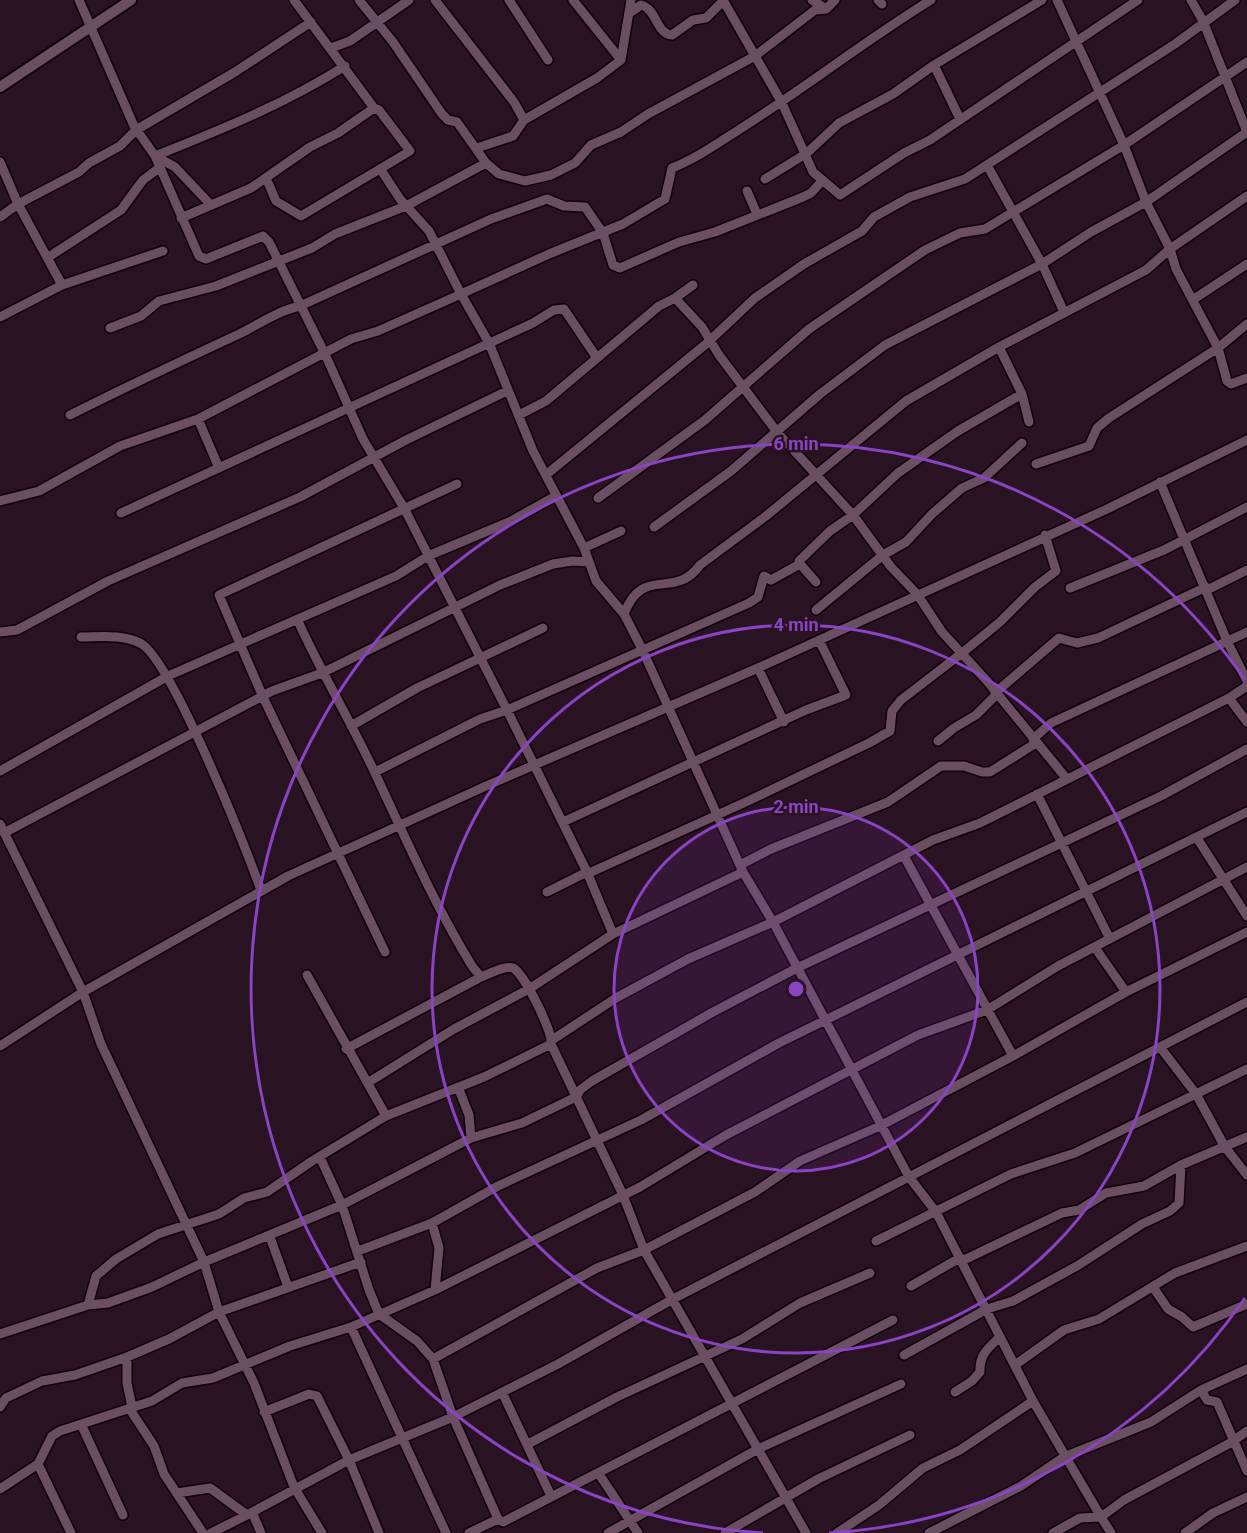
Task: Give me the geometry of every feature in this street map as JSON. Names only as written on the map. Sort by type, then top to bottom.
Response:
[{"type":"street","points":[[79,0],[136,129],[155,156],[200,256],[206,259],[263,236],[279,260],[349,408],[404,508],[507,710],[587,873],[614,934]]},
{"type":"street","points":[[0,87],[130,0]]},
{"type":"street","points":[[266,178],[276,201],[301,216],[410,151],[379,110],[374,108],[294,0]]},
{"type":"street","points":[[359,0],[378,22],[442,114],[448,120],[457,122],[486,163],[499,174],[525,181],[551,175],[575,163],[591,145],[621,132],[648,114],[755,56],[815,10],[826,9],[835,0]]},
{"type":"street","points":[[331,48],[350,41],[409,0]]},
{"type":"street","points":[[435,0],[514,102],[524,120]]},
{"type":"street","points":[[509,0],[548,60]]},
{"type":"street","points":[[573,0],[621,60]]},
{"type":"street","points":[[477,148],[513,136],[524,120],[597,78],[621,60],[631,12],[631,0]]},
{"type":"street","points":[[631,12],[641,4],[647,7],[663,31],[672,35],[693,20],[706,18],[723,0],[782,103],[807,153],[813,172],[840,195],[960,119],[1138,0]]},
{"type":"street","points":[[812,0],[826,9]]},
{"type":"street","points":[[0,501],[39,491],[120,446],[198,419],[351,339],[378,331],[549,254],[623,224],[665,199],[672,168],[700,155],[782,103],[892,24],[931,0]]},
{"type":"street","points":[[765,179],[807,153],[839,123],[893,94],[933,65],[1042,0]]},
{"type":"street","points":[[1057,0],[1124,145],[1146,202],[1170,249],[1176,269],[1218,348],[1227,381],[1231,384],[1247,378]]},
{"type":"street","points":[[654,527],[731,471],[820,394],[885,345],[1042,264],[1091,232],[1146,202],[1247,132],[1203,21],[1191,0]]},
{"type":"street","points":[[547,474],[711,339],[756,298],[804,264],[862,231],[874,217],[910,197],[965,179],[1175,44],[1203,21],[1235,0]]},
{"type":"street","points":[[0,217],[18,204],[79,172],[89,163],[120,146],[136,129],[235,72],[311,22]]},
{"type":"street","points":[[598,498],[685,436],[746,387],[809,329],[926,250],[960,233],[985,229],[1124,145],[1247,62]]},
{"type":"street","points":[[933,65],[960,119]]},
{"type":"street","points":[[155,156],[249,119],[294,97],[345,66]]},
{"type":"street","points":[[181,218],[251,188],[374,108]]},
{"type":"street","points":[[155,156],[176,167],[210,204]]},
{"type":"street","points":[[0,162],[18,204],[62,285]]},
{"type":"street","points":[[110,328],[141,316],[159,301],[216,286],[406,206],[486,163]]},
{"type":"street","points":[[987,165],[1042,264],[1064,312]]},
{"type":"street","points":[[47,258],[121,210],[143,180],[159,168]]},
{"type":"street","points":[[381,170],[391,188],[436,244],[489,343],[533,451],[584,548],[596,580],[624,614],[642,649],[741,869],[773,922],[880,1126],[909,1177],[936,1212],[958,1259],[987,1309],[1064,1457],[1111,1533]]},
{"type":"street","points":[[70,415],[169,365],[254,327],[283,310],[300,306],[491,219],[547,199],[564,206],[585,207],[603,233],[612,265],[620,268],[679,242],[715,232],[803,197],[811,193],[822,181]]},
{"type":"street","points":[[747,191],[757,214]]},
{"type":"street","points":[[624,614],[636,591],[644,586],[678,583],[906,401],[999,347],[1146,270],[1170,249],[1247,196]]},
{"type":"street","points":[[0,317],[62,285],[163,251]]},
{"type":"street","points":[[1194,300],[1247,264]]},
{"type":"street","points":[[519,415],[546,401],[659,306],[693,285]]},
{"type":"street","points":[[675,298],[711,339],[719,355],[746,387],[777,432],[853,515],[891,567],[917,594],[942,632],[1066,778]]},
{"type":"street","points":[[121,513],[533,323],[554,310],[564,309],[597,358]]},
{"type":"street","points":[[1036,464],[1089,446],[1097,428],[1109,418],[1218,348],[1247,324]]},
{"type":"street","points":[[999,347],[1022,394],[1029,422]]},
{"type":"street","points":[[0,632],[17,630],[108,581],[300,497],[375,459],[406,440],[507,391]]},
{"type":"street","points":[[375,772],[480,719],[507,710],[749,603],[758,597],[764,576],[771,580],[800,564],[799,561],[830,531],[853,515],[898,473],[958,431],[1022,394]]},
{"type":"street","points":[[198,419],[219,468]]},
{"type":"street","points":[[0,1046],[83,992],[261,890],[337,854],[758,668],[1247,440]]},
{"type":"street","points":[[816,610],[868,570],[883,555],[906,542],[932,514],[962,488],[984,478],[1022,443]]},
{"type":"street","points":[[1160,482],[1227,641],[1247,681]]},
{"type":"street","points":[[385,952],[238,644],[220,602],[220,592],[301,559],[456,484]]},
{"type":"street","points":[[0,771],[168,676],[238,644],[298,621],[396,576],[428,556],[508,522],[556,496]]},
{"type":"street","points":[[1070,588],[1164,550],[1247,507]]},
{"type":"street","points":[[584,548],[621,531]]},
{"type":"street","points":[[548,892],[717,815],[880,737],[890,730],[892,711],[901,700],[1000,622],[1035,587],[1056,572],[1045,535]]},
{"type":"street","points":[[322,1533],[294,1487],[244,1364],[219,1312],[204,1262],[101,1044],[83,992],[2,828],[287,685],[322,673],[455,607],[553,564],[572,561],[589,562]]},
{"type":"street","points":[[800,564],[816,582]]},
{"type":"street","points":[[938,741],[976,715],[1059,638],[1077,643],[1098,638],[1247,570]]},
{"type":"street","points":[[298,621],[322,673],[375,772],[398,827],[464,954],[481,977]]},
{"type":"street","points":[[351,726],[417,688],[543,628]]},
{"type":"street","points":[[369,1082],[454,1029],[529,989],[614,934],[741,869],[771,849],[888,802],[941,766],[964,766],[990,772],[1034,741],[1051,723],[1247,632]]},
{"type":"street","points":[[81,638],[119,638],[141,643],[153,654],[168,676],[194,731],[261,890]]},
{"type":"street","points":[[562,822],[846,695],[819,640]]},
{"type":"street","points":[[758,668],[784,722]]},
{"type":"street","points":[[87,1305],[96,1276],[116,1259],[158,1234],[219,1214],[243,1198],[267,1192],[386,1116],[458,1087],[552,1042],[568,1032],[577,1021],[637,985],[687,959],[773,922],[933,840],[980,823],[1229,698],[1247,686]]},
{"type":"street","points":[[1229,698],[1247,722]]},
{"type":"street","points":[[0,1334],[87,1305],[108,1303],[152,1287],[204,1262],[270,1237],[342,1205],[471,1138],[522,1123],[576,1097],[580,1090],[592,1081],[713,1012],[797,968],[1161,796],[1247,749]]},
{"type":"street","points":[[1037,794],[1110,939]]},
{"type":"street","points":[[358,1251],[432,1223],[498,1186],[598,1141],[825,1020],[957,953],[1247,813]]},
{"type":"street","points":[[1197,838],[1247,916]]},
{"type":"street","points":[[904,856],[1013,1056]]},
{"type":"street","points":[[0,1489],[38,1464],[52,1436],[152,1401],[182,1383],[213,1378],[290,1346],[351,1327],[435,1290],[676,1168],[736,1130],[918,1035],[987,1010],[1058,966],[1096,949],[1110,939],[1247,867]]},
{"type":"street","points":[[434,1359],[597,1268],[644,1250],[755,1192],[800,1161],[880,1126],[1013,1056],[1126,992],[1247,932]]},
{"type":"street","points":[[1096,949],[1126,992]]},
{"type":"street","points":[[346,1049],[481,977],[510,967],[516,969],[529,989],[576,1097],[623,1195],[644,1250],[731,1406],[806,1533]]},
{"type":"street","points":[[307,975],[346,1049],[369,1082],[386,1116]]},
{"type":"street","points":[[211,1533],[250,1514],[294,1487],[349,1460],[453,1417],[558,1365],[673,1299],[1247,1002]]},
{"type":"street","points":[[1160,1047],[1196,1094],[1225,1147],[1247,1175]]},
{"type":"street","points":[[876,1241],[1011,1174],[1075,1153],[1247,1069]]},
{"type":"street","points":[[458,1087],[469,1115],[471,1138]]},
{"type":"street","points":[[911,1286],[958,1259],[966,1259],[1062,1213],[1079,1210],[1106,1193],[1144,1186],[1181,1165],[1247,1137]]},
{"type":"street","points":[[320,1157],[342,1205],[379,1314],[417,1341],[434,1359],[453,1417],[498,1519],[503,1522],[550,1496],[599,1474],[731,1406],[892,1320]]},
{"type":"street","points":[[904,1355],[987,1309],[1013,1301],[1077,1266],[1142,1224],[1170,1211],[1179,1203],[1181,1165]]},
{"type":"street","points":[[432,1223],[440,1248],[435,1290]]},
{"type":"street","points":[[270,1237],[288,1287]]},
{"type":"street","points":[[1015,1365],[1064,1330],[1099,1319],[1175,1273],[1247,1246]]},
{"type":"street","points":[[0,1407],[3,1397],[42,1381],[75,1375],[127,1357],[170,1339],[219,1312],[361,1262]]},
{"type":"street","points":[[528,1444],[564,1422],[599,1408],[616,1396],[742,1339],[800,1303],[870,1273]]},
{"type":"street","points":[[1153,1287],[1168,1309],[1193,1327],[1247,1304]]},
{"type":"street","points":[[351,1327],[446,1533]]},
{"type":"street","points":[[955,1392],[972,1381],[980,1372],[980,1361],[986,1350],[1000,1337]]},
{"type":"street","points":[[127,1357],[127,1383],[131,1407],[154,1446],[164,1474],[202,1533]]},
{"type":"street","points":[[929,1533],[1020,1486],[1064,1457],[1151,1422],[1201,1390],[1247,1370]]},
{"type":"street","points":[[608,1533],[758,1449],[901,1384]]},
{"type":"street","points":[[1201,1390],[1207,1400],[1217,1402],[1232,1442],[1247,1471]]},
{"type":"street","points":[[502,1392],[528,1444],[550,1496]]},
{"type":"street","points":[[264,1412],[309,1394],[317,1395],[349,1460],[379,1533]]},
{"type":"street","points":[[837,1533],[879,1505],[923,1468],[960,1450],[1033,1401]]},
{"type":"street","points":[[81,1424],[123,1515]]},
{"type":"street","points":[[1053,1533],[1080,1518],[1101,1517],[1124,1500],[1232,1442],[1247,1431]]},
{"type":"street","points":[[725,1533],[818,1479],[910,1435]]},
{"type":"street","points":[[38,1464],[71,1533]]},
{"type":"street","points":[[599,1474],[638,1533]]},
{"type":"street","points":[[177,1493],[210,1488],[250,1514],[261,1533]]},
{"type":"street","points":[[1185,1533],[1214,1513],[1247,1497]]},
{"type":"street","points":[[470,1533],[498,1519]]}]
